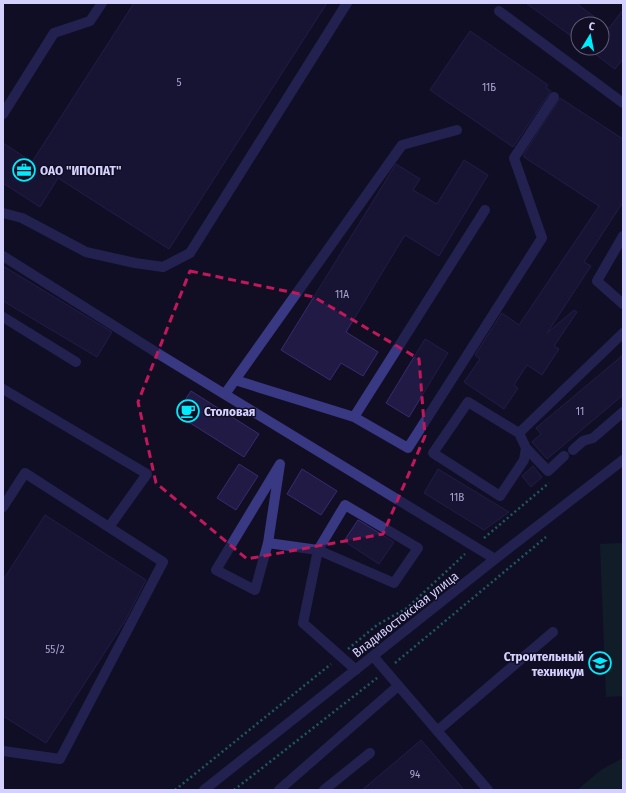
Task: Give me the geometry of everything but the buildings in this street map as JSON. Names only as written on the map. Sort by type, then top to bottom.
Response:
[{"type":"street","points":[[3,114],[54,33],[90,21],[102,3]]},
{"type":"street","points":[[3,213],[22,218],[86,252],[135,263],[163,267],[190,253],[347,3]]},
{"type":"street","points":[[499,11],[623,103]]},
{"type":"street","points":[[235,380],[354,417],[408,448],[542,238],[514,158],[554,97]]},
{"type":"street","points":[[225,394],[402,145],[457,130]]},
{"type":"street","points":[[354,417],[485,210]]},
{"type":"street","points":[[623,236],[597,281],[623,304]]},
{"type":"street","points":[[3,256],[495,559]]},
{"type":"street","points":[[3,317],[76,362]]},
{"type":"street","points":[[519,433],[623,333]]},
{"type":"street","points":[[3,389],[147,474],[109,527]]},
{"type":"street","points":[[526,448],[524,460],[500,496],[433,453],[468,402],[519,433],[526,448],[548,471],[564,456]]},
{"type":"street","points":[[573,450],[583,441],[592,438],[623,412]]},
{"type":"street","name":"Владивостокская улица","points":[[204,790],[495,559],[623,460]]},
{"type":"street","points":[[280,464],[274,507],[268,543],[255,590],[216,570],[280,464]]},
{"type":"street","points":[[3,507],[25,473],[163,562],[60,759],[3,751]]},
{"type":"street","points":[[268,543],[318,550],[394,583],[418,548],[345,505],[318,550],[303,623],[356,670]]},
{"type":"street","points":[[437,731],[553,632]]},
{"type":"street","points":[[373,656],[488,790]]},
{"type":"street","points":[[279,790],[398,686]]},
{"type":"street","points":[[324,790],[370,753]]},
{"type":"path","points":[[175,790],[377,625],[407,608],[474,546],[552,481]]},
{"type":"path","points":[[234,790],[342,707],[549,534]]},
{"type":"highlighted area","points":[[190,271],[314,297],[419,359],[425,436],[383,534],[247,559],[156,483],[138,402]]},
{"type":"green space","points":[[623,543],[623,696],[606,697],[600,544]]},
{"type":"green space","points":[[623,758],[623,790],[577,790],[601,770]]},
{"type":"place","name":"ОАО \"ИПОПАТ\"","points":[[24,170]]},
{"type":"place","name":"Столовая","points":[[188,411]]},
{"type":"place","name":"Строительный техникум","points":[[600,663]]}]
